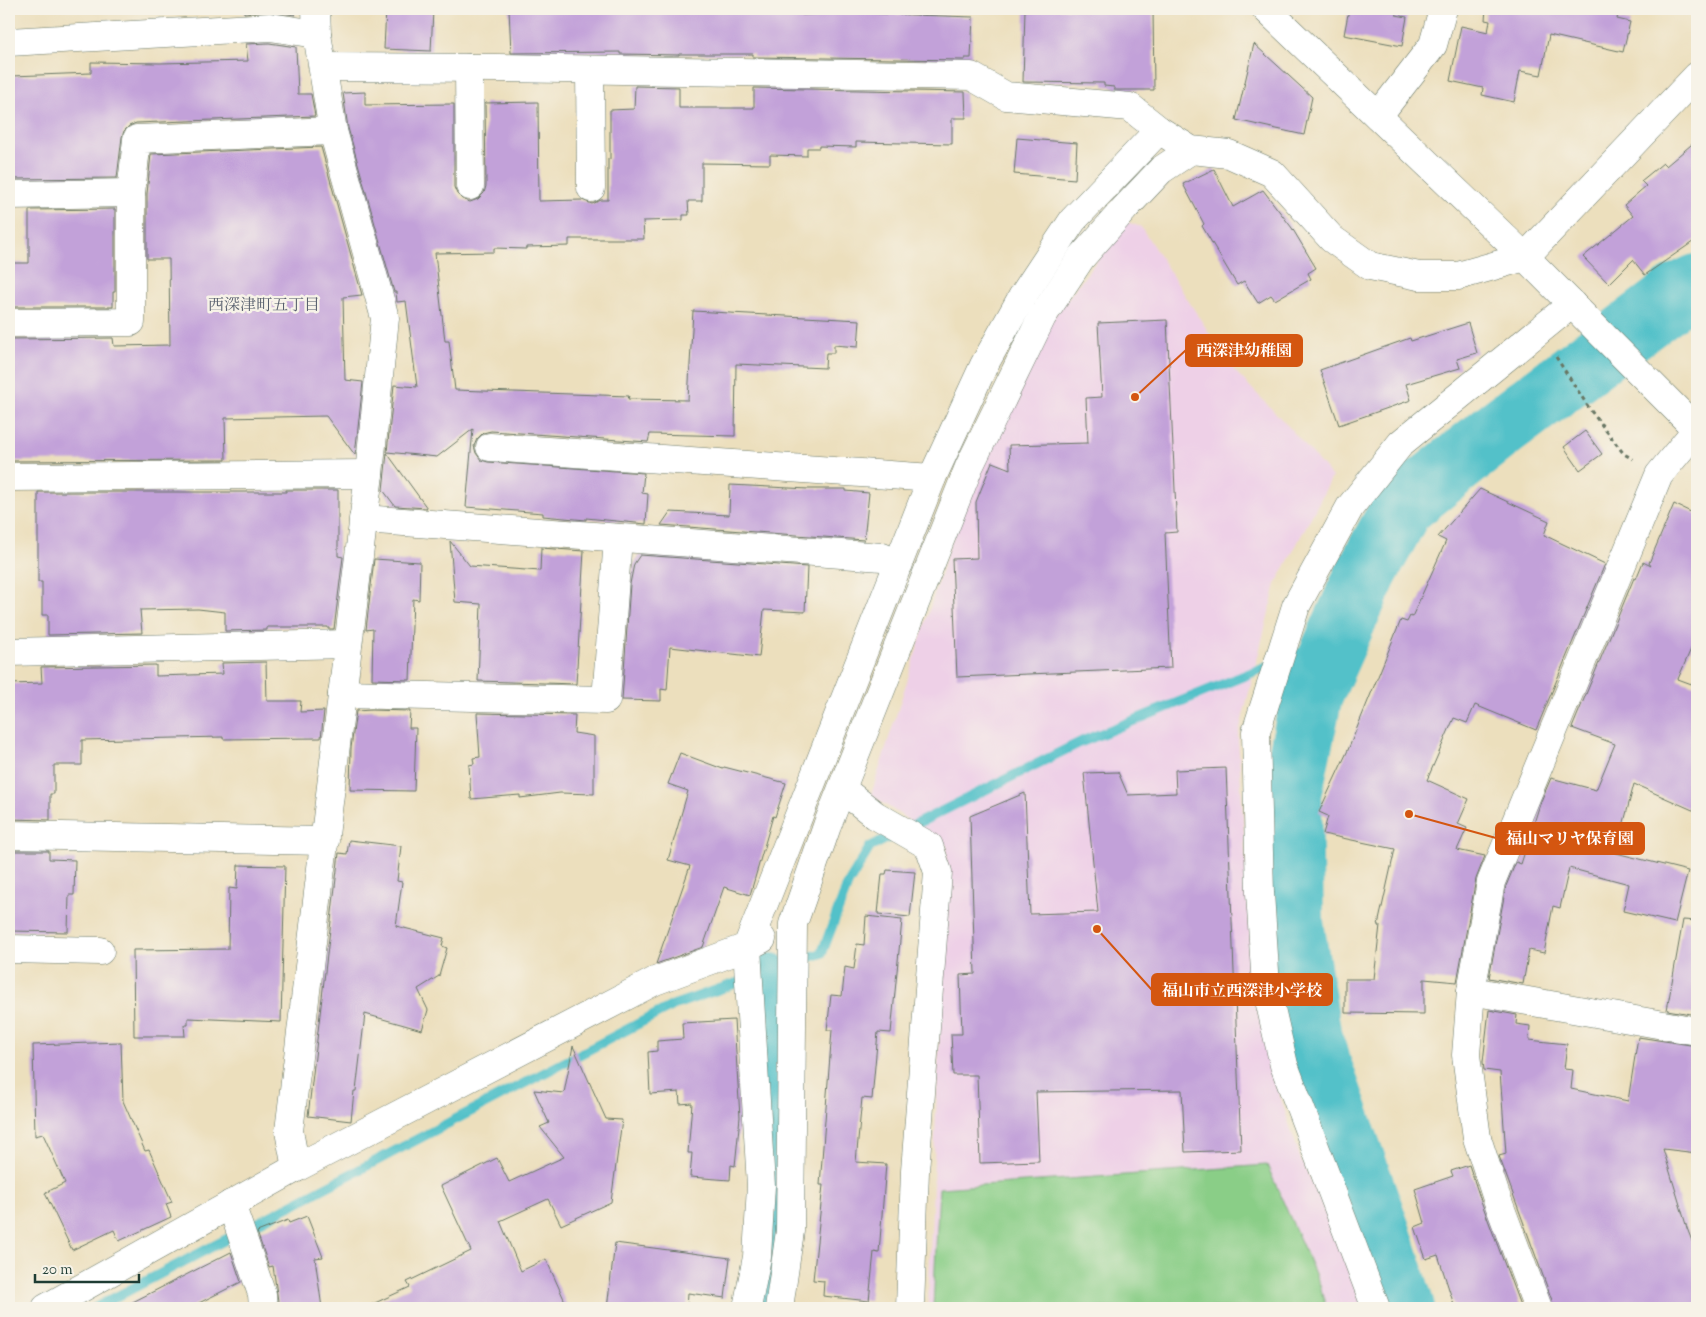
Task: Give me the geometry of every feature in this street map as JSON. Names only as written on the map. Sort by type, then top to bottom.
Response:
[{"type":"street","points":[[1266,9],[1524,257],[1697,429],[1659,475],[1491,882],[1471,991],[1466,1055],[1477,1138],[1496,1196],[1538,1308]]},
{"type":"street","points":[[1378,116],[1433,45],[1442,9]]},
{"type":"street","points":[[9,42],[270,27],[316,21],[333,131],[385,318],[369,474],[290,1131],[296,1168]]},
{"type":"street","points":[[324,67],[971,76],[1006,96],[1130,107],[1158,130],[1192,150],[1230,154],[1272,173],[1332,238],[1370,266],[1419,276],[1458,276],[1524,257],[1697,76]]},
{"type":"street","points":[[469,68],[470,186]]},
{"type":"street","points":[[590,70],[591,188]]},
{"type":"street","points":[[747,1308],[757,1257],[760,1186],[748,954],[932,478],[984,365],[1022,297],[1073,220],[1158,130]]},
{"type":"street","points":[[9,323],[131,322],[130,193],[137,139],[333,131]]},
{"type":"street","points":[[779,1308],[790,1231],[793,935],[827,826],[970,467],[1042,317],[1082,258],[1126,207],[1161,170],[1192,150]]},
{"type":"street","points":[[9,195],[130,193]]},
{"type":"street","points":[[1376,1308],[1284,1065],[1266,987],[1260,894],[1256,732],[1296,606],[1350,507],[1401,443],[1578,310]]},
{"type":"street","points":[[490,447],[932,478]]},
{"type":"street","points":[[9,477],[369,474]]},
{"type":"street","points":[[363,519],[882,557],[898,564]]},
{"type":"street","points":[[342,694],[606,700],[618,538]]},
{"type":"street","points":[[9,652],[348,644]]},
{"type":"street","points":[[842,789],[875,815],[929,846],[938,872],[916,1171],[910,1308]]},
{"type":"street","points":[[9,835],[325,841]]},
{"type":"street","points":[[46,1308],[233,1209],[296,1168],[655,981],[748,954],[793,935]]},
{"type":"street","points":[[9,949],[100,952]]},
{"type":"street","points":[[1471,991],[1697,1031]]},
{"type":"street","points":[[233,1209],[262,1294],[263,1308]]},
{"type":"path","points":[[1552,350],[1592,411],[1624,454],[1659,475]]},
{"type":"shaded area","points":[[1127,222],[1141,227],[1231,367],[1288,426],[1332,477],[1276,584],[1238,736],[1254,994],[1277,1087],[1301,1160],[1340,1237],[1364,1308],[928,1308],[947,846],[871,795],[947,554],[986,447],[1051,320]]},
{"type":"green space","points":[[1267,1165],[1320,1285],[1326,1308],[933,1308],[939,1188]]},
{"type":"building","points":[[244,9],[294,9],[295,15],[269,11],[244,13]]},
{"type":"building","points":[[386,9],[433,10],[431,51],[384,49]]},
{"type":"building","points":[[509,9],[713,9],[713,11],[802,13],[802,15],[858,13],[973,17],[971,58],[965,58],[965,60],[753,57],[753,54],[679,55],[620,54],[620,52],[511,53]]},
{"type":"building","points":[[1025,9],[1153,9],[1154,90],[1114,90],[1114,87],[1104,86],[1104,83],[1023,82]]},
{"type":"building","points":[[1349,9],[1398,9],[1396,15],[1407,17],[1402,46],[1344,35]]},
{"type":"building","points":[[1486,9],[1619,9],[1617,19],[1630,22],[1623,52],[1549,35],[1541,75],[1520,71],[1514,102],[1482,95],[1483,88],[1450,81],[1461,26],[1488,32],[1490,21],[1485,20]]},
{"type":"building","points":[[269,43],[296,47],[298,94],[311,94],[315,116],[136,123],[124,131],[117,178],[9,179],[9,135],[13,135],[12,76],[91,73],[91,62],[248,61],[246,44]]},
{"type":"building","points":[[1254,44],[1312,97],[1304,135],[1236,120]]},
{"type":"building","points":[[635,86],[679,87],[679,108],[754,108],[754,88],[965,92],[966,118],[952,118],[952,144],[856,142],[856,147],[819,146],[819,148],[807,148],[807,156],[770,155],[770,164],[702,163],[702,201],[688,201],[689,215],[683,215],[683,220],[643,221],[644,239],[569,239],[569,246],[526,247],[526,249],[494,248],[494,252],[435,253],[445,341],[449,341],[455,390],[629,396],[628,399],[688,400],[693,311],[860,320],[858,347],[834,345],[834,353],[826,353],[825,368],[736,364],[735,436],[650,434],[648,442],[491,431],[483,433],[477,439],[474,446],[476,453],[481,460],[488,462],[644,473],[642,493],[648,494],[646,524],[543,516],[543,513],[466,507],[473,429],[437,457],[387,452],[394,385],[417,387],[406,301],[397,302],[396,292],[394,292],[348,128],[343,93],[365,92],[365,105],[454,104],[454,187],[462,199],[470,202],[478,199],[484,193],[486,186],[485,103],[538,102],[539,201],[582,200],[592,204],[601,200],[608,200],[610,110],[634,109]]},
{"type":"building","points":[[1017,138],[1077,143],[1075,179],[1014,174]]},
{"type":"building","points":[[1697,140],[1697,239],[1645,275],[1633,260],[1609,284],[1583,257],[1633,216],[1624,205],[1646,186],[1641,181],[1663,163],[1666,166]]},
{"type":"building","points":[[321,147],[362,295],[343,297],[345,380],[363,382],[355,455],[326,416],[225,418],[226,460],[9,461],[9,339],[113,338],[114,346],[170,345],[169,259],[147,259],[147,194],[151,154]]},
{"type":"building","points":[[1214,169],[1233,207],[1263,190],[1292,228],[1316,268],[1308,273],[1311,279],[1275,300],[1271,295],[1258,303],[1244,281],[1237,285],[1202,226],[1204,224],[1183,184]]},
{"type":"building","points":[[115,209],[115,292],[113,292],[113,307],[9,307],[9,263],[29,263],[29,210]]},
{"type":"building","points":[[1167,320],[1177,532],[1165,533],[1171,668],[957,677],[952,559],[977,558],[976,502],[992,462],[1010,469],[1009,445],[1088,443],[1086,398],[1102,397],[1098,323]]},
{"type":"building","points":[[1468,323],[1477,353],[1457,359],[1460,368],[1406,384],[1411,400],[1339,425],[1320,370],[1410,338],[1411,341]]},
{"type":"building","points":[[1585,431],[1602,454],[1580,470],[1564,447]]},
{"type":"building","points":[[387,453],[427,508],[395,506],[383,490]]},
{"type":"building","points":[[730,485],[846,489],[846,491],[869,493],[864,540],[661,525],[670,512],[729,515]]},
{"type":"building","points":[[1480,489],[1549,521],[1544,535],[1605,564],[1536,730],[1475,705],[1467,723],[1454,718],[1427,780],[1469,799],[1458,824],[1467,828],[1457,850],[1485,856],[1476,879],[1457,982],[1424,979],[1424,1014],[1345,1013],[1345,979],[1374,979],[1380,925],[1378,925],[1395,849],[1323,834],[1328,816],[1319,812],[1348,750],[1401,620],[1407,622],[1410,616],[1412,617],[1446,541],[1438,537]]},
{"type":"building","points":[[286,490],[338,490],[338,556],[343,557],[334,629],[328,629],[328,627],[267,627],[267,630],[225,631],[225,612],[198,609],[140,610],[142,633],[48,635],[48,615],[42,615],[42,582],[38,582],[38,492],[286,492]]},
{"type":"building","points":[[1674,504],[1697,515],[1697,635],[1678,679],[1697,686],[1697,812],[1634,784],[1616,853],[1688,871],[1675,923],[1623,911],[1629,884],[1569,868],[1560,908],[1553,906],[1544,953],[1529,950],[1523,984],[1489,978],[1506,886],[1516,862],[1521,864],[1541,801],[1551,778],[1596,790],[1615,744],[1572,728],[1634,578],[1636,579],[1643,562],[1651,566],[1649,563]]},
{"type":"building","points":[[450,541],[470,566],[540,571],[541,548],[584,551],[576,684],[478,681],[481,604],[455,602]]},
{"type":"building","points":[[640,555],[807,567],[805,612],[764,610],[759,657],[670,647],[667,690],[661,689],[661,701],[622,700],[630,584],[634,564]]},
{"type":"building","points":[[374,559],[420,562],[419,600],[413,599],[410,680],[372,679],[373,629],[366,630]]},
{"type":"building","points":[[266,662],[267,701],[301,701],[300,712],[324,711],[321,738],[223,739],[223,737],[82,740],[82,765],[54,765],[54,794],[50,794],[50,820],[9,819],[9,684],[42,683],[41,667],[156,665],[156,676],[223,674],[222,663]]},
{"type":"building","points":[[356,711],[410,711],[409,728],[416,728],[414,791],[350,790],[351,748]]},
{"type":"building","points":[[477,713],[575,715],[574,733],[594,736],[594,794],[560,793],[520,798],[520,795],[471,799],[469,765],[474,764],[473,758],[480,757]]},
{"type":"building","points":[[680,753],[723,769],[724,767],[786,783],[775,817],[773,816],[750,895],[724,887],[703,947],[656,964],[690,866],[668,860],[688,791],[668,784]]},
{"type":"building","points":[[1226,768],[1241,1150],[1185,1152],[1182,1090],[1036,1092],[1039,1161],[980,1163],[977,1075],[953,1075],[951,1034],[962,1034],[960,975],[975,974],[970,816],[1025,793],[1030,914],[1098,912],[1084,773],[1118,772],[1128,795],[1176,793],[1175,770]]},
{"type":"building","points":[[349,840],[401,846],[397,881],[402,882],[396,926],[444,938],[442,946],[447,948],[439,976],[418,989],[428,1010],[422,1030],[365,1014],[351,1121],[308,1116],[339,853],[347,854]]},
{"type":"building","points":[[9,851],[49,851],[49,859],[75,860],[74,895],[69,895],[68,932],[9,931]]},
{"type":"building","points":[[238,865],[285,866],[281,1022],[188,1018],[188,1025],[184,1025],[185,1036],[134,1036],[133,950],[228,949],[229,888],[237,889]]},
{"type":"building","points":[[887,870],[915,872],[910,917],[878,914],[882,874],[886,874]]},
{"type":"building","points":[[866,916],[902,920],[891,1033],[878,1032],[872,1099],[862,1098],[856,1162],[886,1164],[879,1253],[874,1252],[869,1301],[823,1296],[824,1281],[813,1280],[823,1185],[820,1185],[832,1030],[827,1030],[831,995],[842,996],[845,967],[854,969],[857,944],[864,945]]},
{"type":"building","points":[[1683,920],[1697,921],[1697,1015],[1667,1010]]},
{"type":"building","points":[[1489,1010],[1517,1015],[1516,1024],[1530,1026],[1529,1040],[1567,1044],[1564,1069],[1573,1070],[1571,1089],[1628,1101],[1638,1037],[1697,1046],[1697,1153],[1663,1149],[1687,1228],[1697,1254],[1697,1308],[1553,1308],[1553,1303],[1499,1156],[1506,1154],[1500,1072],[1484,1070],[1483,1062]]},
{"type":"building","points":[[734,1020],[740,1117],[735,1166],[731,1165],[730,1180],[690,1177],[692,1153],[688,1153],[692,1103],[680,1104],[679,1092],[650,1094],[648,1052],[657,1051],[657,1041],[683,1039],[682,1023]]},
{"type":"building","points":[[121,1042],[123,1101],[145,1151],[149,1150],[172,1202],[166,1204],[171,1217],[119,1241],[114,1230],[72,1250],[45,1193],[65,1183],[43,1134],[35,1136],[33,1045]]},
{"type":"building","points":[[573,1046],[606,1119],[622,1120],[611,1202],[561,1225],[548,1199],[500,1221],[521,1271],[546,1259],[568,1308],[364,1308],[410,1287],[407,1282],[471,1251],[441,1186],[497,1158],[509,1182],[564,1157],[540,1127],[549,1123],[534,1090],[564,1093]]},
{"type":"building","points":[[1469,1165],[1521,1308],[1455,1308],[1438,1255],[1426,1259],[1415,1227],[1425,1223],[1415,1189],[1453,1176],[1451,1171]]},
{"type":"building","points":[[307,1216],[323,1257],[315,1258],[322,1308],[279,1308],[273,1266],[269,1267],[257,1232],[288,1220],[289,1223]]},
{"type":"building","points":[[615,1243],[730,1258],[725,1298],[688,1293],[687,1308],[607,1308]]},
{"type":"building","points":[[231,1252],[241,1282],[189,1308],[121,1308]]},
{"type":"waterway","points":[[1404,1308],[1379,1230],[1311,1038],[1293,923],[1291,794],[1312,695],[1367,572],[1402,507],[1501,428],[1679,294],[1697,285]]},
{"type":"waterway","points":[[95,1308],[674,1005],[822,953],[848,884],[870,847],[1081,742],[1337,638]]},
{"type":"waterway","points":[[764,1308],[777,1214],[776,1021],[771,971]]},
{"type":"place","name":"西深津幼稚園","points":[[1135,397]]},
{"type":"place","name":"福山マリヤ保育園","points":[[1409,814]]},
{"type":"place","name":"福山市立西深津小学校","points":[[1097,929]]},
{"type":"district","name":"西深津町五丁目","points":[[264,306]]}]
